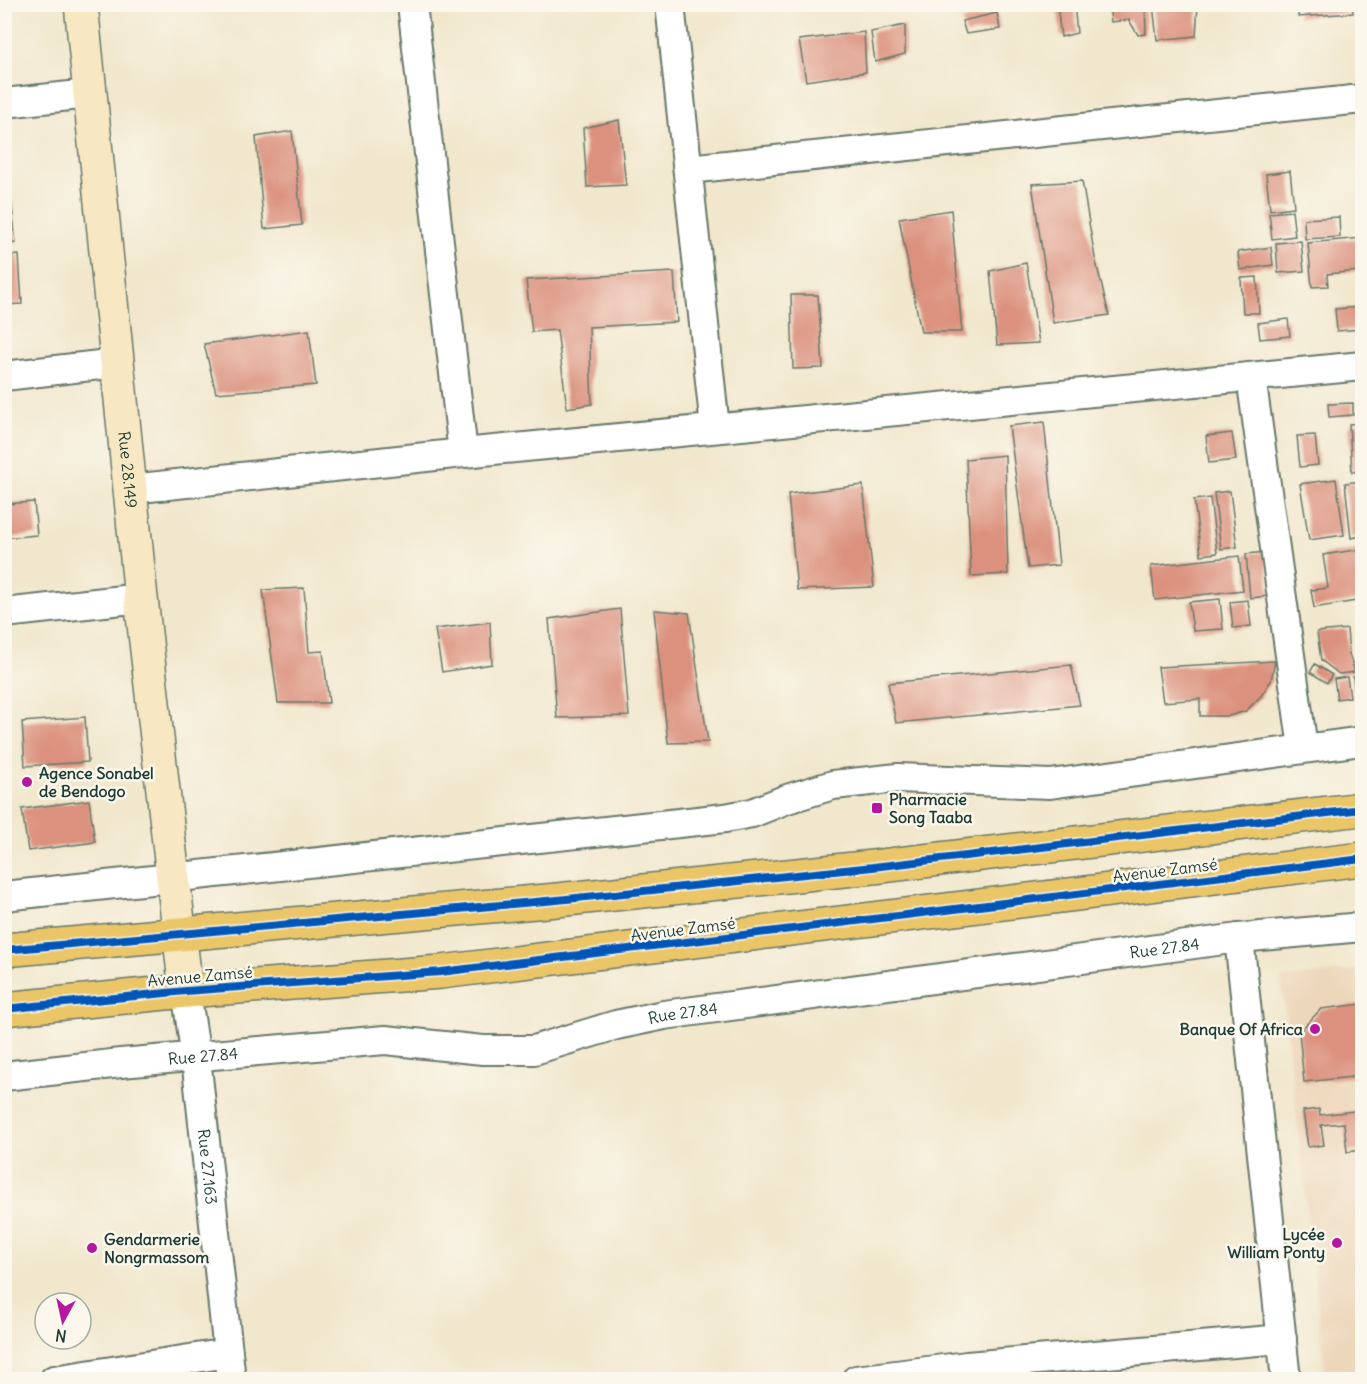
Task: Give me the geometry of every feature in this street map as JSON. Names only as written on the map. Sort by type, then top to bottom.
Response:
[{"type":"highway","points":[[4,950],[709,884],[1362,809]]},
{"type":"highway","name":"Avenue Zamsé","points":[[4,1009],[186,991],[441,972],[1362,860]]},
{"type":"street","name":"Rue 28.149","points":[[81,4],[141,598],[186,991]]},
{"type":"street","points":[[412,4],[462,453]]},
{"type":"street","points":[[670,4],[716,428]]},
{"type":"street","points":[[4,103],[89,94]]},
{"type":"street","points":[[688,169],[1362,99]]},
{"type":"street","points":[[4,376],[117,363]]},
{"type":"street","points":[[131,489],[462,453],[1362,366]]},
{"type":"street","points":[[1251,377],[1303,748]]},
{"type":"street","points":[[4,613],[141,598]]},
{"type":"street","points":[[4,896],[725,818],[752,813],[787,799],[833,786],[898,778],[1050,784],[1362,741]]},
{"type":"street","name":"Rue 27.84","points":[[4,1076],[121,1063],[385,1040],[483,1050],[534,1050],[616,1026],[664,1015],[1239,938],[1362,927]]},
{"type":"street","points":[[1239,938],[1286,1380]]},
{"type":"street","name":"Rue 27.163","points":[[186,991],[196,1058],[230,1366]]},
{"type":"street","points":[[856,1380],[968,1373],[1282,1340]]},
{"type":"street","points":[[54,1380],[230,1366]]},
{"type":"shaded area","points":[[1362,969],[1362,1379],[1326,1379],[1281,979]]},
{"type":"building","points":[[938,4],[984,4],[984,6],[940,13]]},
{"type":"building","points":[[1057,4],[1074,4],[1077,33],[1061,37]]},
{"type":"building","points":[[1109,4],[1145,4],[1146,34],[1138,35],[1129,20],[1111,22]]},
{"type":"building","points":[[1153,4],[1198,4],[1196,36],[1157,40]]},
{"type":"building","points":[[1299,4],[1352,4],[1353,13],[1298,17]]},
{"type":"building","points":[[1358,4],[1362,4],[1362,35],[1361,35]]},
{"type":"building","points":[[997,13],[1000,29],[966,34],[962,21]]},
{"type":"building","points":[[905,25],[905,54],[875,62],[871,32]]},
{"type":"building","points":[[864,32],[866,72],[806,81],[799,40]]},
{"type":"building","points":[[619,120],[626,185],[587,187],[583,128]]},
{"type":"building","points":[[292,131],[302,225],[264,229],[256,137]]},
{"type":"building","points":[[1290,171],[1294,207],[1270,210],[1266,174]]},
{"type":"building","points":[[1082,181],[1095,258],[1109,315],[1053,323],[1032,184]]},
{"type":"building","points":[[5,199],[11,199],[16,243],[5,244]]},
{"type":"building","points":[[951,210],[962,332],[921,332],[899,218]]},
{"type":"building","points":[[1292,211],[1295,236],[1272,239],[1269,213]]},
{"type":"building","points":[[1339,217],[1340,237],[1305,239],[1304,219]]},
{"type":"building","points":[[1362,238],[1362,283],[1360,283],[1359,271],[1327,274],[1328,286],[1312,287],[1308,243]]},
{"type":"building","points":[[1301,241],[1304,271],[1278,273],[1276,243]]},
{"type":"building","points":[[1271,247],[1273,265],[1240,270],[1238,252]]},
{"type":"building","points":[[19,255],[22,304],[4,305],[4,256]]},
{"type":"building","points":[[1026,263],[1039,343],[997,345],[990,271]]},
{"type":"building","points":[[674,272],[677,322],[589,327],[592,404],[567,408],[557,330],[532,332],[526,280]]},
{"type":"building","points":[[1257,277],[1259,313],[1243,313],[1241,278]]},
{"type":"building","points":[[791,295],[818,295],[823,368],[793,369]]},
{"type":"building","points":[[1360,307],[1362,329],[1337,331],[1335,309]]},
{"type":"building","points":[[1288,319],[1290,336],[1260,339],[1258,323]]},
{"type":"building","points":[[309,330],[316,385],[216,393],[204,344]]},
{"type":"building","points":[[1353,403],[1353,415],[1329,417],[1328,404]]},
{"type":"building","points":[[1044,422],[1059,565],[1028,568],[1009,426]]},
{"type":"building","points":[[1362,423],[1362,471],[1352,472],[1349,424]]},
{"type":"building","points":[[1232,433],[1236,460],[1209,463],[1206,436]]},
{"type":"building","points":[[1315,435],[1318,465],[1300,467],[1297,436]]},
{"type":"building","points":[[1005,455],[1008,574],[971,576],[966,459]]},
{"type":"building","points":[[1336,479],[1344,535],[1309,540],[1300,484]]},
{"type":"building","points":[[1362,481],[1362,536],[1351,538],[1345,483]]},
{"type":"building","points":[[863,485],[874,587],[797,590],[788,494]]},
{"type":"building","points":[[1230,491],[1237,547],[1221,549],[1214,493]]},
{"type":"building","points":[[1210,498],[1217,553],[1201,555],[1194,500]]},
{"type":"building","points":[[34,502],[37,535],[4,538],[4,504]]},
{"type":"building","points":[[1362,549],[1362,600],[1314,608],[1311,590],[1328,588],[1323,555]]},
{"type":"building","points":[[1266,552],[1270,596],[1250,598],[1246,554]]},
{"type":"building","points":[[1239,556],[1243,590],[1155,600],[1151,566]]},
{"type":"building","points":[[304,588],[309,652],[323,651],[329,703],[278,703],[263,590]]},
{"type":"building","points":[[1220,599],[1223,629],[1193,631],[1189,602]]},
{"type":"building","points":[[1248,600],[1251,626],[1233,628],[1230,602]]},
{"type":"building","points":[[620,609],[629,716],[557,718],[549,619]]},
{"type":"building","points":[[654,610],[689,613],[708,742],[668,743]]},
{"type":"building","points":[[490,622],[492,664],[442,672],[435,629]]},
{"type":"building","points":[[1347,629],[1349,654],[1355,672],[1339,674],[1321,660],[1317,632]]},
{"type":"building","points":[[1362,640],[1362,673],[1360,674],[1356,641]]},
{"type":"building","points":[[1275,661],[1271,681],[1261,696],[1246,711],[1229,716],[1200,716],[1200,699],[1163,702],[1158,667]]},
{"type":"building","points":[[1315,664],[1332,675],[1327,683],[1310,672]]},
{"type":"building","points":[[1071,665],[1080,705],[896,723],[888,683]]},
{"type":"building","points":[[1362,676],[1362,693],[1355,694],[1353,677]]},
{"type":"building","points":[[1347,677],[1350,697],[1337,699],[1334,679]]},
{"type":"building","points":[[85,717],[88,762],[25,766],[22,722]]},
{"type":"building","points":[[89,800],[95,842],[28,851],[22,809]]},
{"type":"building","points":[[1362,1004],[1362,1076],[1304,1082],[1299,1032],[1321,1009]]},
{"type":"building","points":[[1319,1109],[1320,1115],[1362,1110],[1362,1150],[1347,1152],[1344,1123],[1321,1125],[1324,1145],[1308,1147],[1303,1111]]},
{"type":"cycle path","points":[[4,950],[557,900],[873,867],[1362,809]]},
{"type":"cycle path","points":[[4,1009],[186,991],[441,972],[1362,859]]},
{"type":"place","name":"Agence Sonabel de Bendogo","points":[[27,782]]},
{"type":"place","name":"Pharmacie Song Taaba","points":[[877,808]]},
{"type":"place","name":"Banque Of Africa","points":[[1315,1029]]},
{"type":"place","name":"Lycée William Ponty","points":[[1337,1243]]},
{"type":"place","name":"Gendarmerie Nongrmassom","points":[[92,1248]]}]
